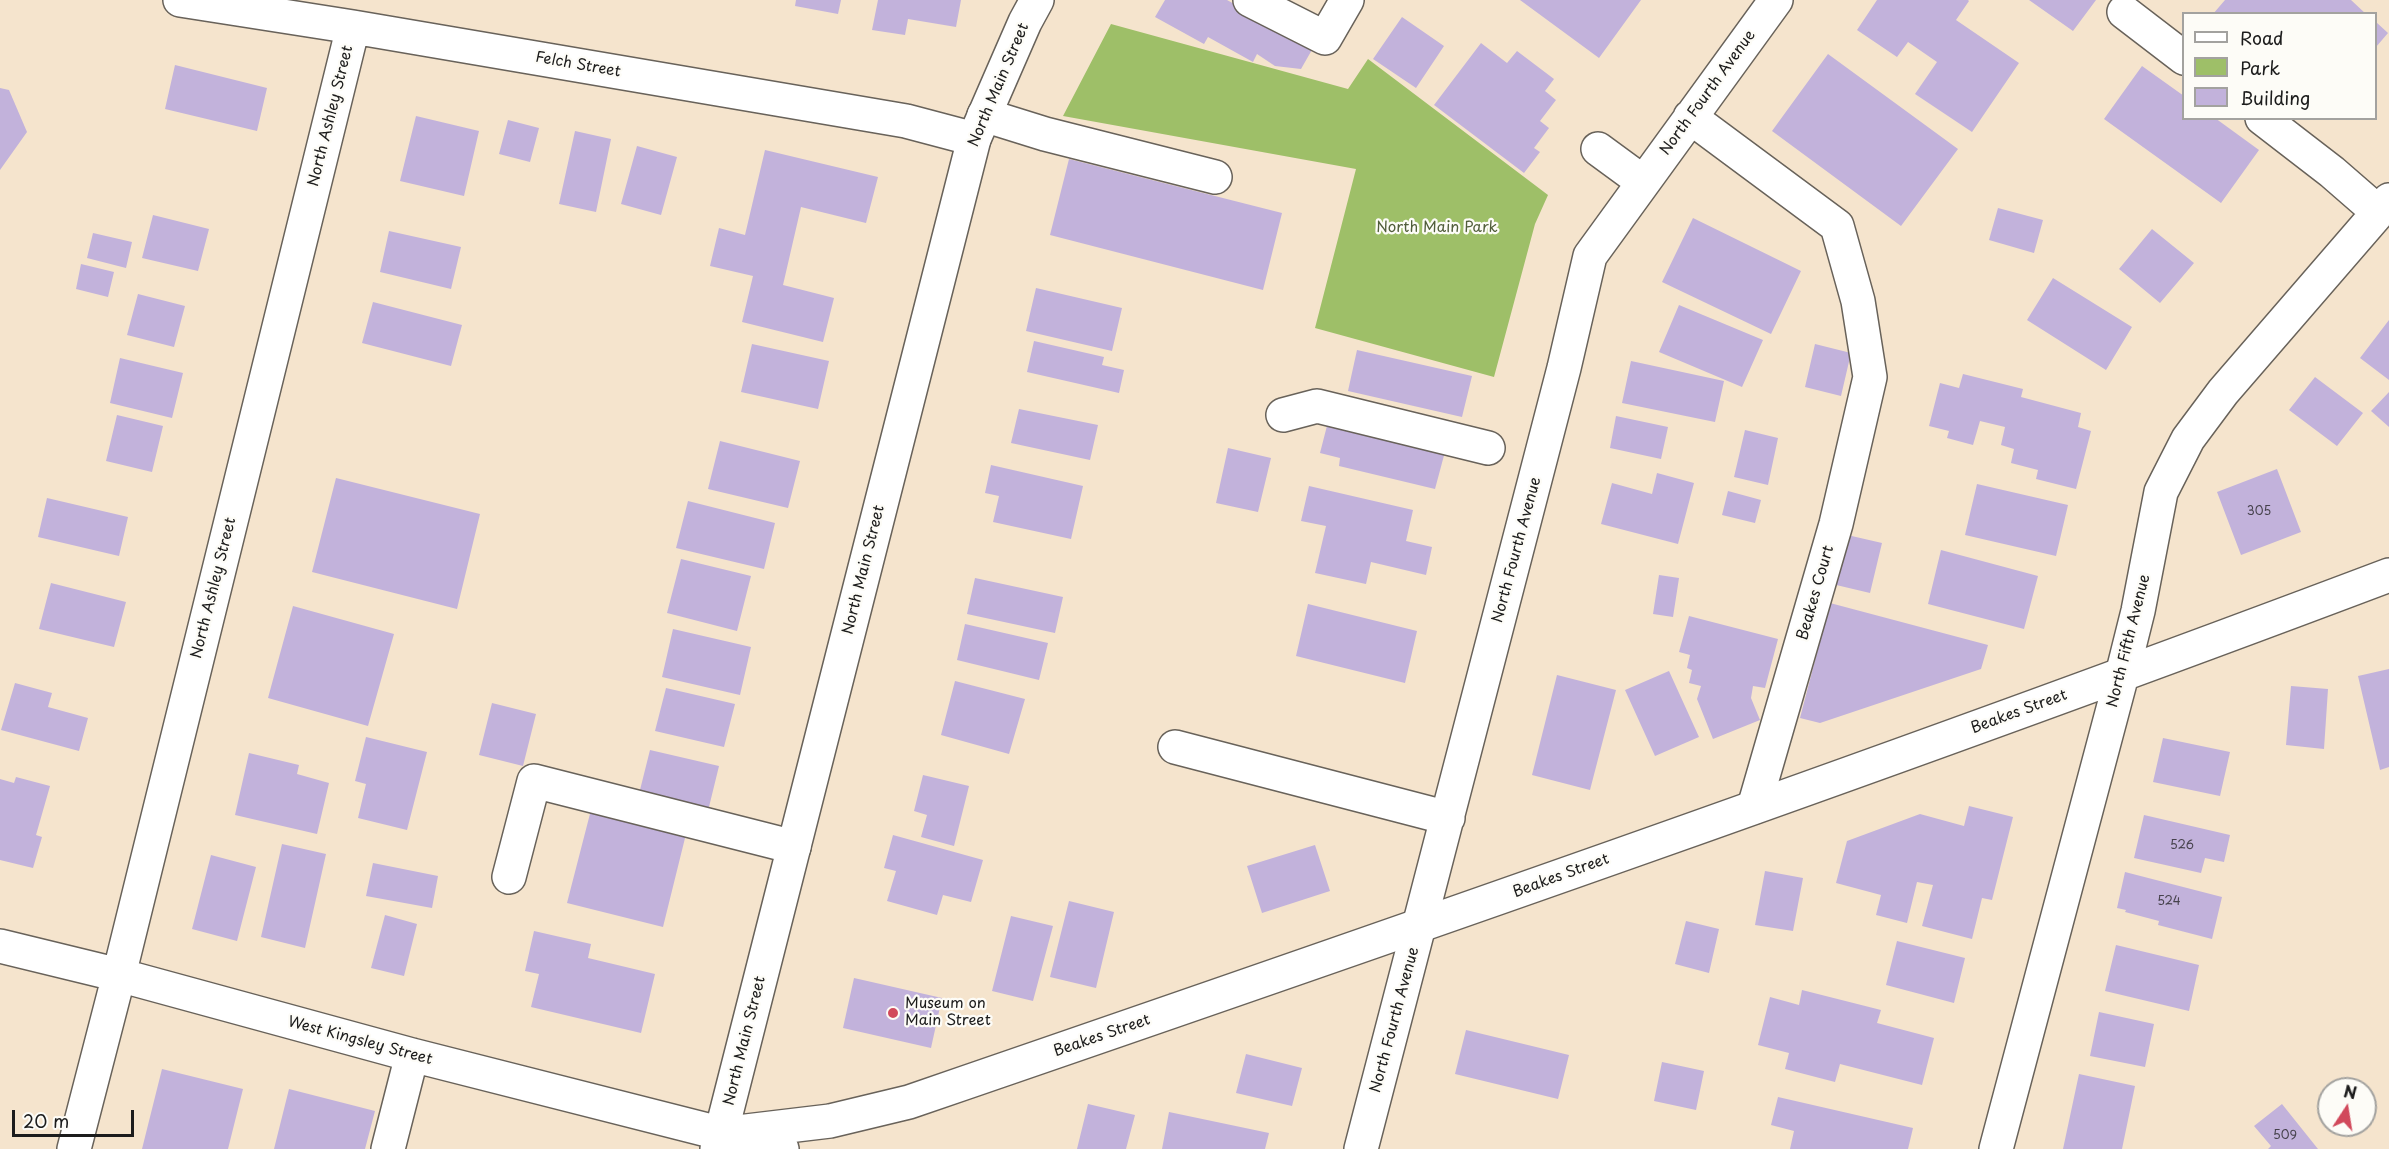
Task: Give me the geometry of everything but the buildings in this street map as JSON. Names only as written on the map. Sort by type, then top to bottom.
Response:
[{"type":"street","name":"Felch Street","points":[[180,0],[353,27],[906,121],[1045,135],[1215,177]]},
{"type":"street","name":"North Main Street","points":[[719,1141],[979,127],[1037,0]]},
{"type":"street","points":[[1250,0],[1324,38],[1347,0]]},
{"type":"street","name":"North Fourth Avenue","points":[[1361,1149],[1564,368],[1590,256],[1776,0]]},
{"type":"street","points":[[2124,12],[2182,56]]},
{"type":"street","name":"North Ashley Street","points":[[74,1149],[353,27]]},
{"type":"street","name":"Beakes Court","points":[[1690,117],[1837,226],[1858,301],[1870,377],[1836,524],[1754,807]]},
{"type":"street","points":[[2265,120],[2332,172],[2384,206]]},
{"type":"street","points":[[1598,149],[1643,182]]},
{"type":"street","name":"North Fifth Avenue","points":[[1996,1149],[2122,675],[2144,582],[2161,492],[2188,439],[2223,392],[2384,206]]},
{"type":"street","points":[[1283,415],[1317,406],[1488,448]]},
{"type":"street","name":"Beakes Street","points":[[719,1141],[830,1121],[909,1102],[1420,926],[2122,675],[2389,575]]},
{"type":"street","points":[[1175,747],[1448,818]]},
{"type":"street","points":[[509,877],[534,781],[794,847]]},
{"type":"street","name":"West Kingsley Street","points":[[0,946],[118,975],[719,1141],[782,1149]]},
{"type":"street","points":[[388,1149],[412,1055]]},
{"type":"green space","name":"North Main Park","points":[[1111,24],[1348,89],[1368,59],[1548,195],[1535,224],[1494,377],[1315,328],[1356,169],[1063,116]]},
{"type":"place","name":"Museum on Main Street","points":[[893,1013]]}]
